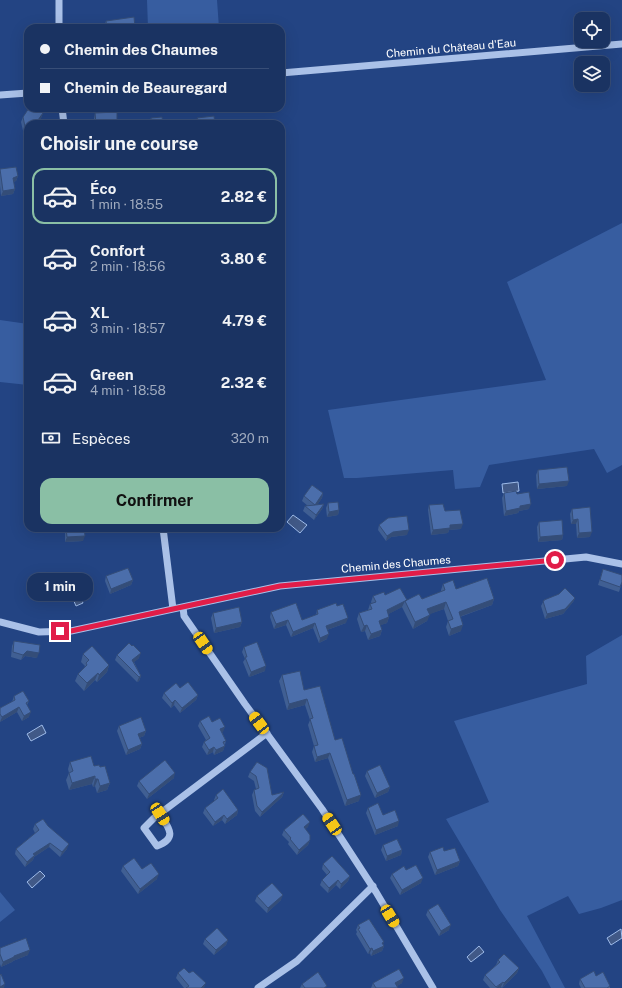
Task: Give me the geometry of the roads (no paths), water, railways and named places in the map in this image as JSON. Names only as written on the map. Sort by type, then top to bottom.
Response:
[{"type":"street","points":[[59,0],[59,24]]},
{"type":"street","name":"Chemin du Château d'Eau","points":[[285,73],[622,44]]},
{"type":"street","points":[[0,96],[24,93]]},
{"type":"street","points":[[163,532],[173,609]]},
{"type":"street","name":"Chemin des Chaumes","points":[[0,622],[39,632],[71,631],[288,586],[586,557],[622,564]]},
{"type":"street","points":[[183,608],[184,616],[244,704],[322,809],[373,886],[433,988]]},
{"type":"street","points":[[160,814],[266,733]]},
{"type":"street","points":[[258,988],[297,961],[373,886]]}]
